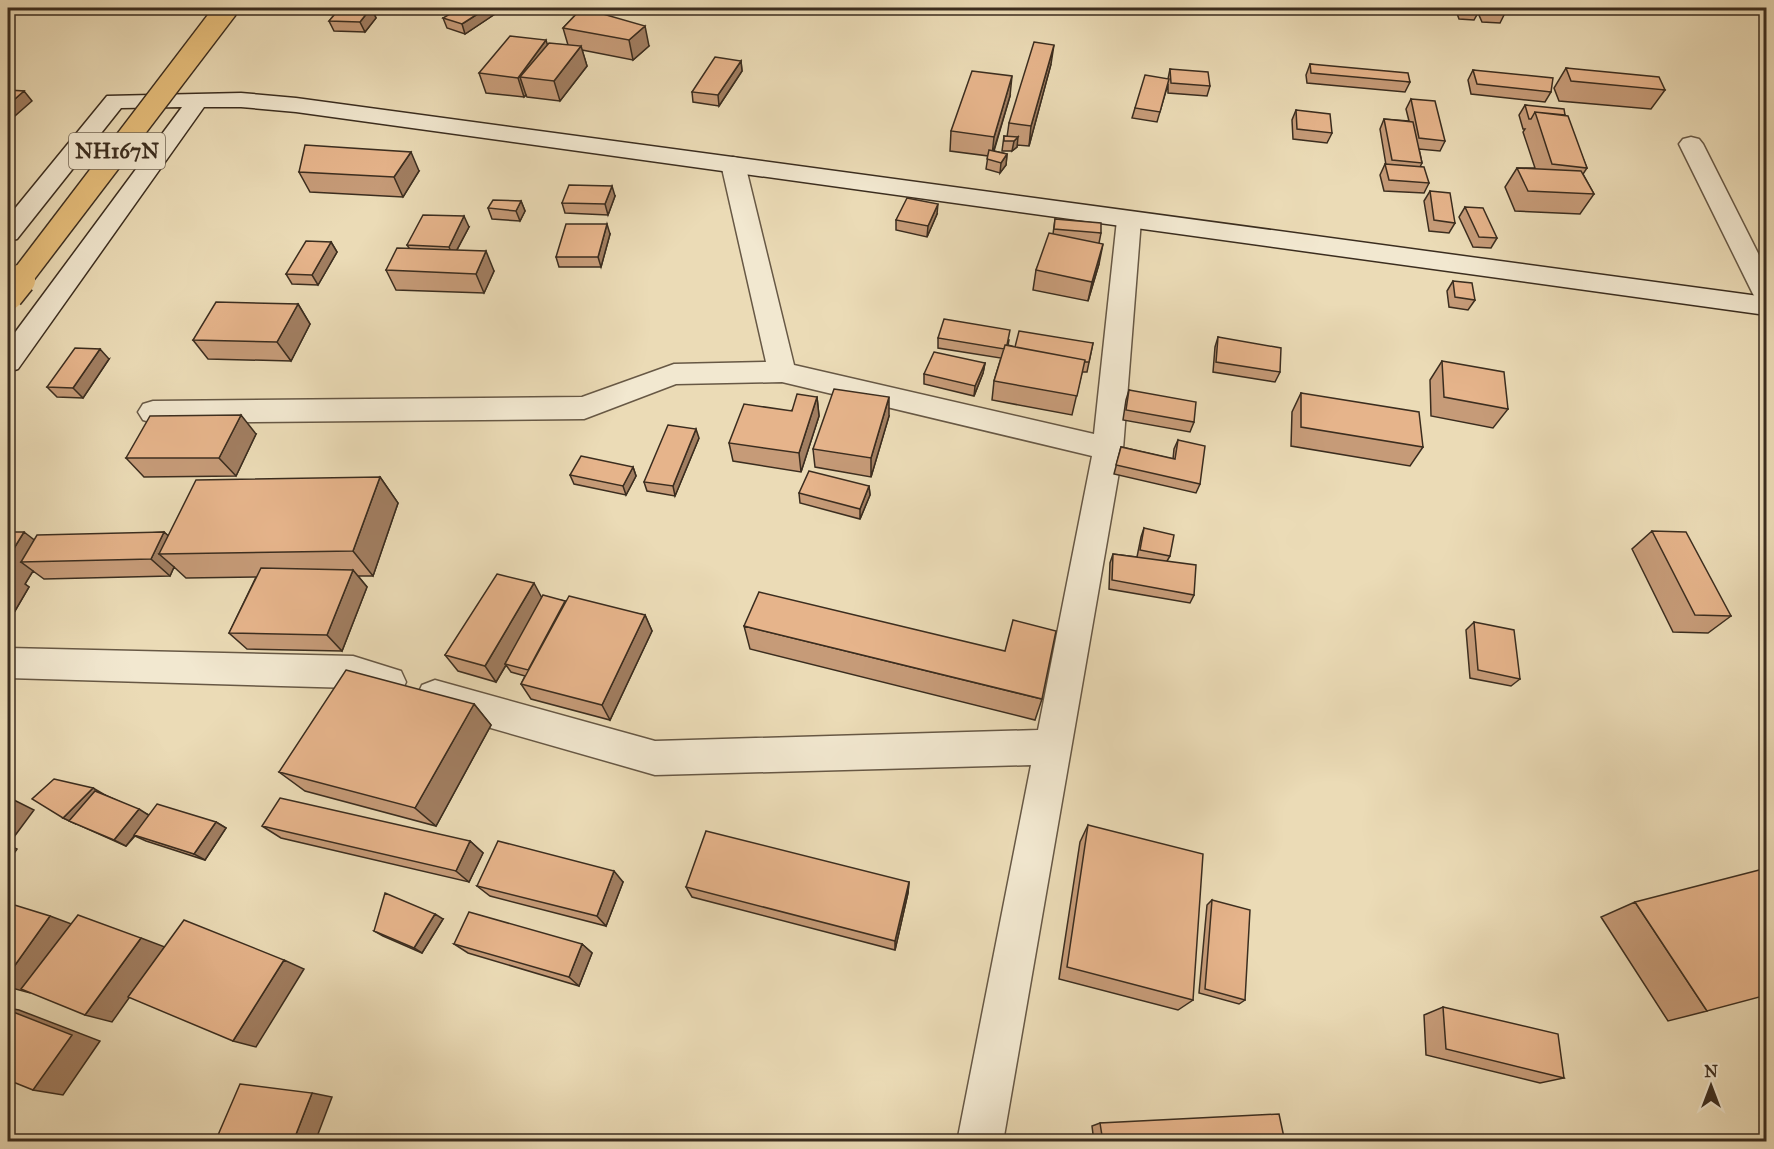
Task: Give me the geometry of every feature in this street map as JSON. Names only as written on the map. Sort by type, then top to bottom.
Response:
[{"type":"highway","name":"NH167N","points":[[8,295],[227,8]]},
{"type":"street","points":[[8,362],[198,100]]},
{"type":"street","points":[[8,233],[115,101],[198,100],[296,105],[1767,306]]},
{"type":"street","points":[[1691,144],[1767,294]]},
{"type":"street","points":[[733,164],[782,372]]},
{"type":"street","points":[[980,1142],[1108,449],[1129,220]]},
{"type":"street","points":[[153,412],[584,408],[674,374],[782,372],[1108,449]]},
{"type":"street","points":[[8,663],[352,672],[655,758],[1053,747]]},
{"type":"building","points":[[340,8],[371,8],[360,22],[329,21]]},
{"type":"building","points":[[460,8],[487,8],[462,24],[443,18]]},
{"type":"building","points":[[582,8],[645,26],[629,40],[563,28]]},
{"type":"building","points":[[1478,8],[1479,10],[1463,9]]},
{"type":"building","points":[[1485,8],[1503,8],[1505,13],[1487,12]]},
{"type":"building","points":[[510,36],[546,40],[518,78],[479,73]]},
{"type":"building","points":[[1034,42],[1054,45],[1031,126],[1009,123]]},
{"type":"building","points":[[549,43],[581,46],[554,81],[520,77]]},
{"type":"building","points":[[715,57],[741,61],[718,95],[692,92]]},
{"type":"building","points":[[1310,64],[1408,73],[1410,82],[1311,73]]},
{"type":"building","points":[[1566,68],[1659,77],[1665,90],[1571,81]]},
{"type":"building","points":[[1170,69],[1208,72],[1210,86],[1171,83]]},
{"type":"building","points":[[1473,70],[1553,78],[1551,92],[1477,84]]},
{"type":"building","points":[[972,71],[1012,76],[994,137],[951,131]]},
{"type":"building","points":[[1145,75],[1169,79],[1160,112],[1135,108]]},
{"type":"building","points":[[8,90],[24,91],[8,105]]},
{"type":"building","points":[[1411,99],[1435,101],[1445,141],[1419,138]]},
{"type":"building","points":[[1525,105],[1564,109],[1565,115],[1535,112],[1529,119]]},
{"type":"building","points":[[1296,110],[1330,114],[1332,133],[1297,129]]},
{"type":"building","points":[[1535,112],[1568,116],[1587,168],[1552,164]]},
{"type":"building","points":[[1384,119],[1413,122],[1422,163],[1392,160]]},
{"type":"building","points":[[1004,136],[1018,137],[1014,141],[1004,141]]},
{"type":"building","points":[[305,145],[411,152],[394,177],[299,172]]},
{"type":"building","points":[[989,150],[1007,154],[1001,163],[987,159]]},
{"type":"building","points":[[1385,164],[1424,167],[1429,183],[1389,180]]},
{"type":"building","points":[[1517,168],[1581,171],[1594,194],[1528,191]]},
{"type":"building","points":[[569,185],[612,186],[605,204],[562,203]]},
{"type":"building","points":[[1430,191],[1450,193],[1455,223],[1434,220]]},
{"type":"building","points":[[907,198],[938,204],[928,226],[896,220]]},
{"type":"building","points":[[493,200],[521,201],[516,211],[488,208]]},
{"type":"building","points":[[1465,207],[1483,208],[1497,238],[1479,237]]},
{"type":"building","points":[[423,215],[464,216],[449,247],[407,245]]},
{"type":"building","points":[[1055,219],[1101,223],[1101,233],[1054,229]]},
{"type":"building","points":[[566,224],[607,224],[598,257],[556,257]]},
{"type":"building","points":[[1049,233],[1103,244],[1092,282],[1036,270]]},
{"type":"building","points":[[306,241],[331,242],[312,275],[286,274]]},
{"type":"building","points":[[397,248],[486,251],[476,274],[386,270]]},
{"type":"building","points":[[1453,281],[1472,283],[1475,300],[1455,297]]},
{"type":"building","points":[[216,302],[298,304],[277,342],[193,340]]},
{"type":"building","points":[[944,319],[1010,330],[1007,345],[1004,349],[938,338]]},
{"type":"building","points":[[1019,331],[1093,343],[1089,362],[1015,347]]},
{"type":"building","points":[[1218,337],[1281,348],[1280,372],[1216,362]]},
{"type":"building","points":[[1005,345],[1085,360],[1077,396],[994,381]]},
{"type":"building","points":[[75,348],[100,349],[73,388],[47,387]]},
{"type":"building","points":[[934,352],[985,363],[975,386],[924,374]]},
{"type":"building","points":[[1442,361],[1504,372],[1508,409],[1444,397]]},
{"type":"building","points":[[834,389],[889,397],[871,458],[813,449]]},
{"type":"building","points":[[1129,390],[1196,402],[1194,422],[1126,410]]},
{"type":"building","points":[[1301,393],[1419,412],[1423,447],[1301,427]]},
{"type":"building","points":[[797,394],[817,397],[799,453],[729,443],[744,404],[792,411]]},
{"type":"building","points":[[241,415],[219,458],[126,458],[150,416]]},
{"type":"building","points":[[668,425],[696,429],[673,486],[644,482]]},
{"type":"building","points":[[1178,440],[1205,446],[1200,484],[1116,465],[1121,447],[1175,459]]},
{"type":"building","points":[[581,456],[633,467],[623,486],[570,475]]},
{"type":"building","points":[[809,471],[869,486],[860,509],[799,493]]},
{"type":"building","points":[[380,477],[353,551],[159,554],[196,480]]},
{"type":"building","points":[[1144,528],[1174,535],[1170,556],[1140,550]]},
{"type":"building","points":[[1652,531],[1686,532],[1731,616],[1695,615]]},
{"type":"building","points":[[8,532],[24,532],[8,558]]},
{"type":"building","points":[[164,532],[151,559],[21,562],[37,535]]},
{"type":"building","points":[[1113,554],[1196,565],[1194,595],[1112,580]]},
{"type":"building","points":[[261,568],[353,570],[327,635],[229,633]]},
{"type":"building","points":[[497,574],[534,583],[485,666],[445,655]]},
{"type":"building","points":[[759,592],[1005,651],[1013,620],[1056,631],[1042,699],[744,626]]},
{"type":"building","points":[[543,595],[565,601],[528,670],[505,664]]},
{"type":"building","points":[[569,596],[645,615],[602,705],[521,684]]},
{"type":"building","points":[[1474,622],[1514,630],[1520,679],[1478,670]]},
{"type":"building","points":[[346,670],[474,704],[415,808],[279,772]]},
{"type":"building","points":[[54,779],[93,788],[63,818],[32,799]]},
{"type":"building","points":[[95,791],[139,809],[114,840],[69,821]]},
{"type":"building","points":[[280,798],[470,841],[456,871],[262,826]]},
{"type":"building","points":[[157,804],[216,822],[194,854],[134,835]]},
{"type":"building","points":[[1088,825],[1203,854],[1193,1000],[1067,967]]},
{"type":"building","points":[[706,831],[909,882],[895,941],[686,887]]},
{"type":"building","points":[[498,841],[614,871],[597,916],[477,886]]},
{"type":"building","points":[[1767,868],[1767,995],[1707,1011],[1635,902]]},
{"type":"building","points":[[385,893],[435,914],[414,948],[374,931]]},
{"type":"building","points":[[1212,900],[1250,910],[1245,1000],[1205,989]]},
{"type":"building","points":[[8,903],[50,916],[8,975]]},
{"type":"building","points":[[469,912],[582,944],[569,977],[454,944]]},
{"type":"building","points":[[78,915],[141,938],[85,1015],[21,989]]},
{"type":"building","points":[[184,920],[284,960],[233,1041],[128,997]]},
{"type":"building","points":[[1443,1007],[1558,1034],[1564,1078],[1446,1049]]},
{"type":"building","points":[[8,1010],[72,1035],[33,1090],[8,1080]]},
{"type":"building","points":[[240,1084],[312,1093],[293,1142],[215,1142]]},
{"type":"building","points":[[1279,1114],[1285,1142],[1103,1142],[1100,1123]]},
{"type":"building","points":[[1026,1136],[1077,1138],[1077,1142],[1026,1142]]}]
